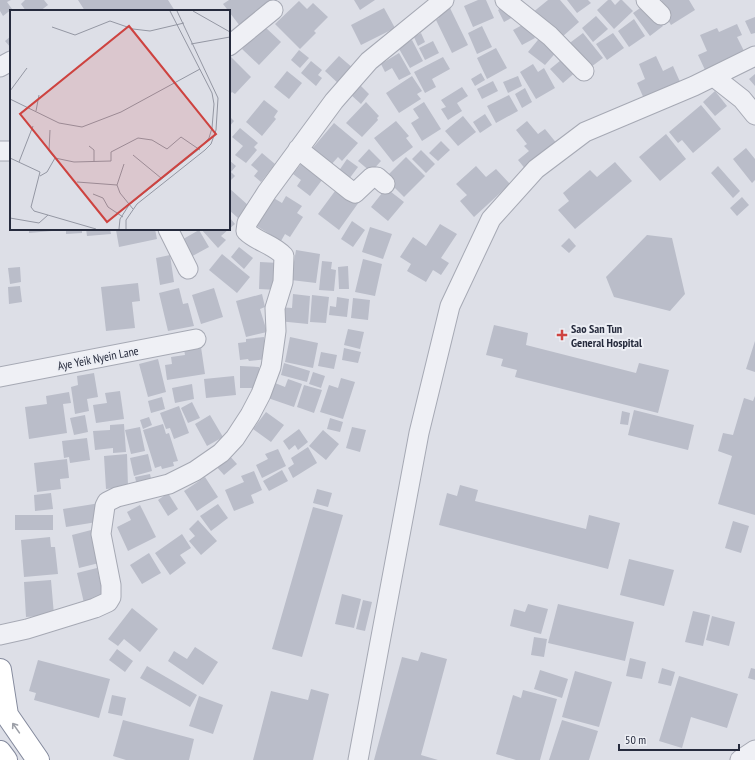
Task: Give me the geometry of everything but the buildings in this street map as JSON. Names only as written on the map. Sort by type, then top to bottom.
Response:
[{"type":"highway","points":[[0,670],[7,715],[38,760]]},
{"type":"highway","points":[[0,752],[6,760]]},
{"type":"street","points":[[0,635],[34,627],[95,608],[108,602],[111,597],[111,585],[101,534],[105,506],[108,502],[118,497],[169,484],[195,471],[221,453],[235,438],[262,394],[271,367],[276,330],[275,308],[283,282],[284,256],[277,249],[251,236],[246,231],[247,223],[298,149],[334,101],[369,62],[444,0]]},
{"type":"street","points":[[505,0],[550,36],[584,71]]},
{"type":"street","points":[[646,0],[661,16]]},
{"type":"street","points":[[230,45],[273,10]]},
{"type":"street","points":[[358,760],[421,426],[450,306],[491,219],[536,169],[585,132],[714,77],[755,56]]},
{"type":"street","points":[[0,67],[10,62]]},
{"type":"street","points":[[714,77],[742,99],[755,115]]},
{"type":"street","points":[[298,149],[355,193],[372,177],[377,177],[385,184]]},
{"type":"street","points":[[168,230],[188,269]]},
{"type":"street","name":"Aye Yeik Nyein Lane","points":[[0,377],[196,339]]},
{"type":"street","points":[[740,760],[755,750]]},
{"type":"place","name":"Sao San Tun General Hospital","points":[[562,335]]}]
